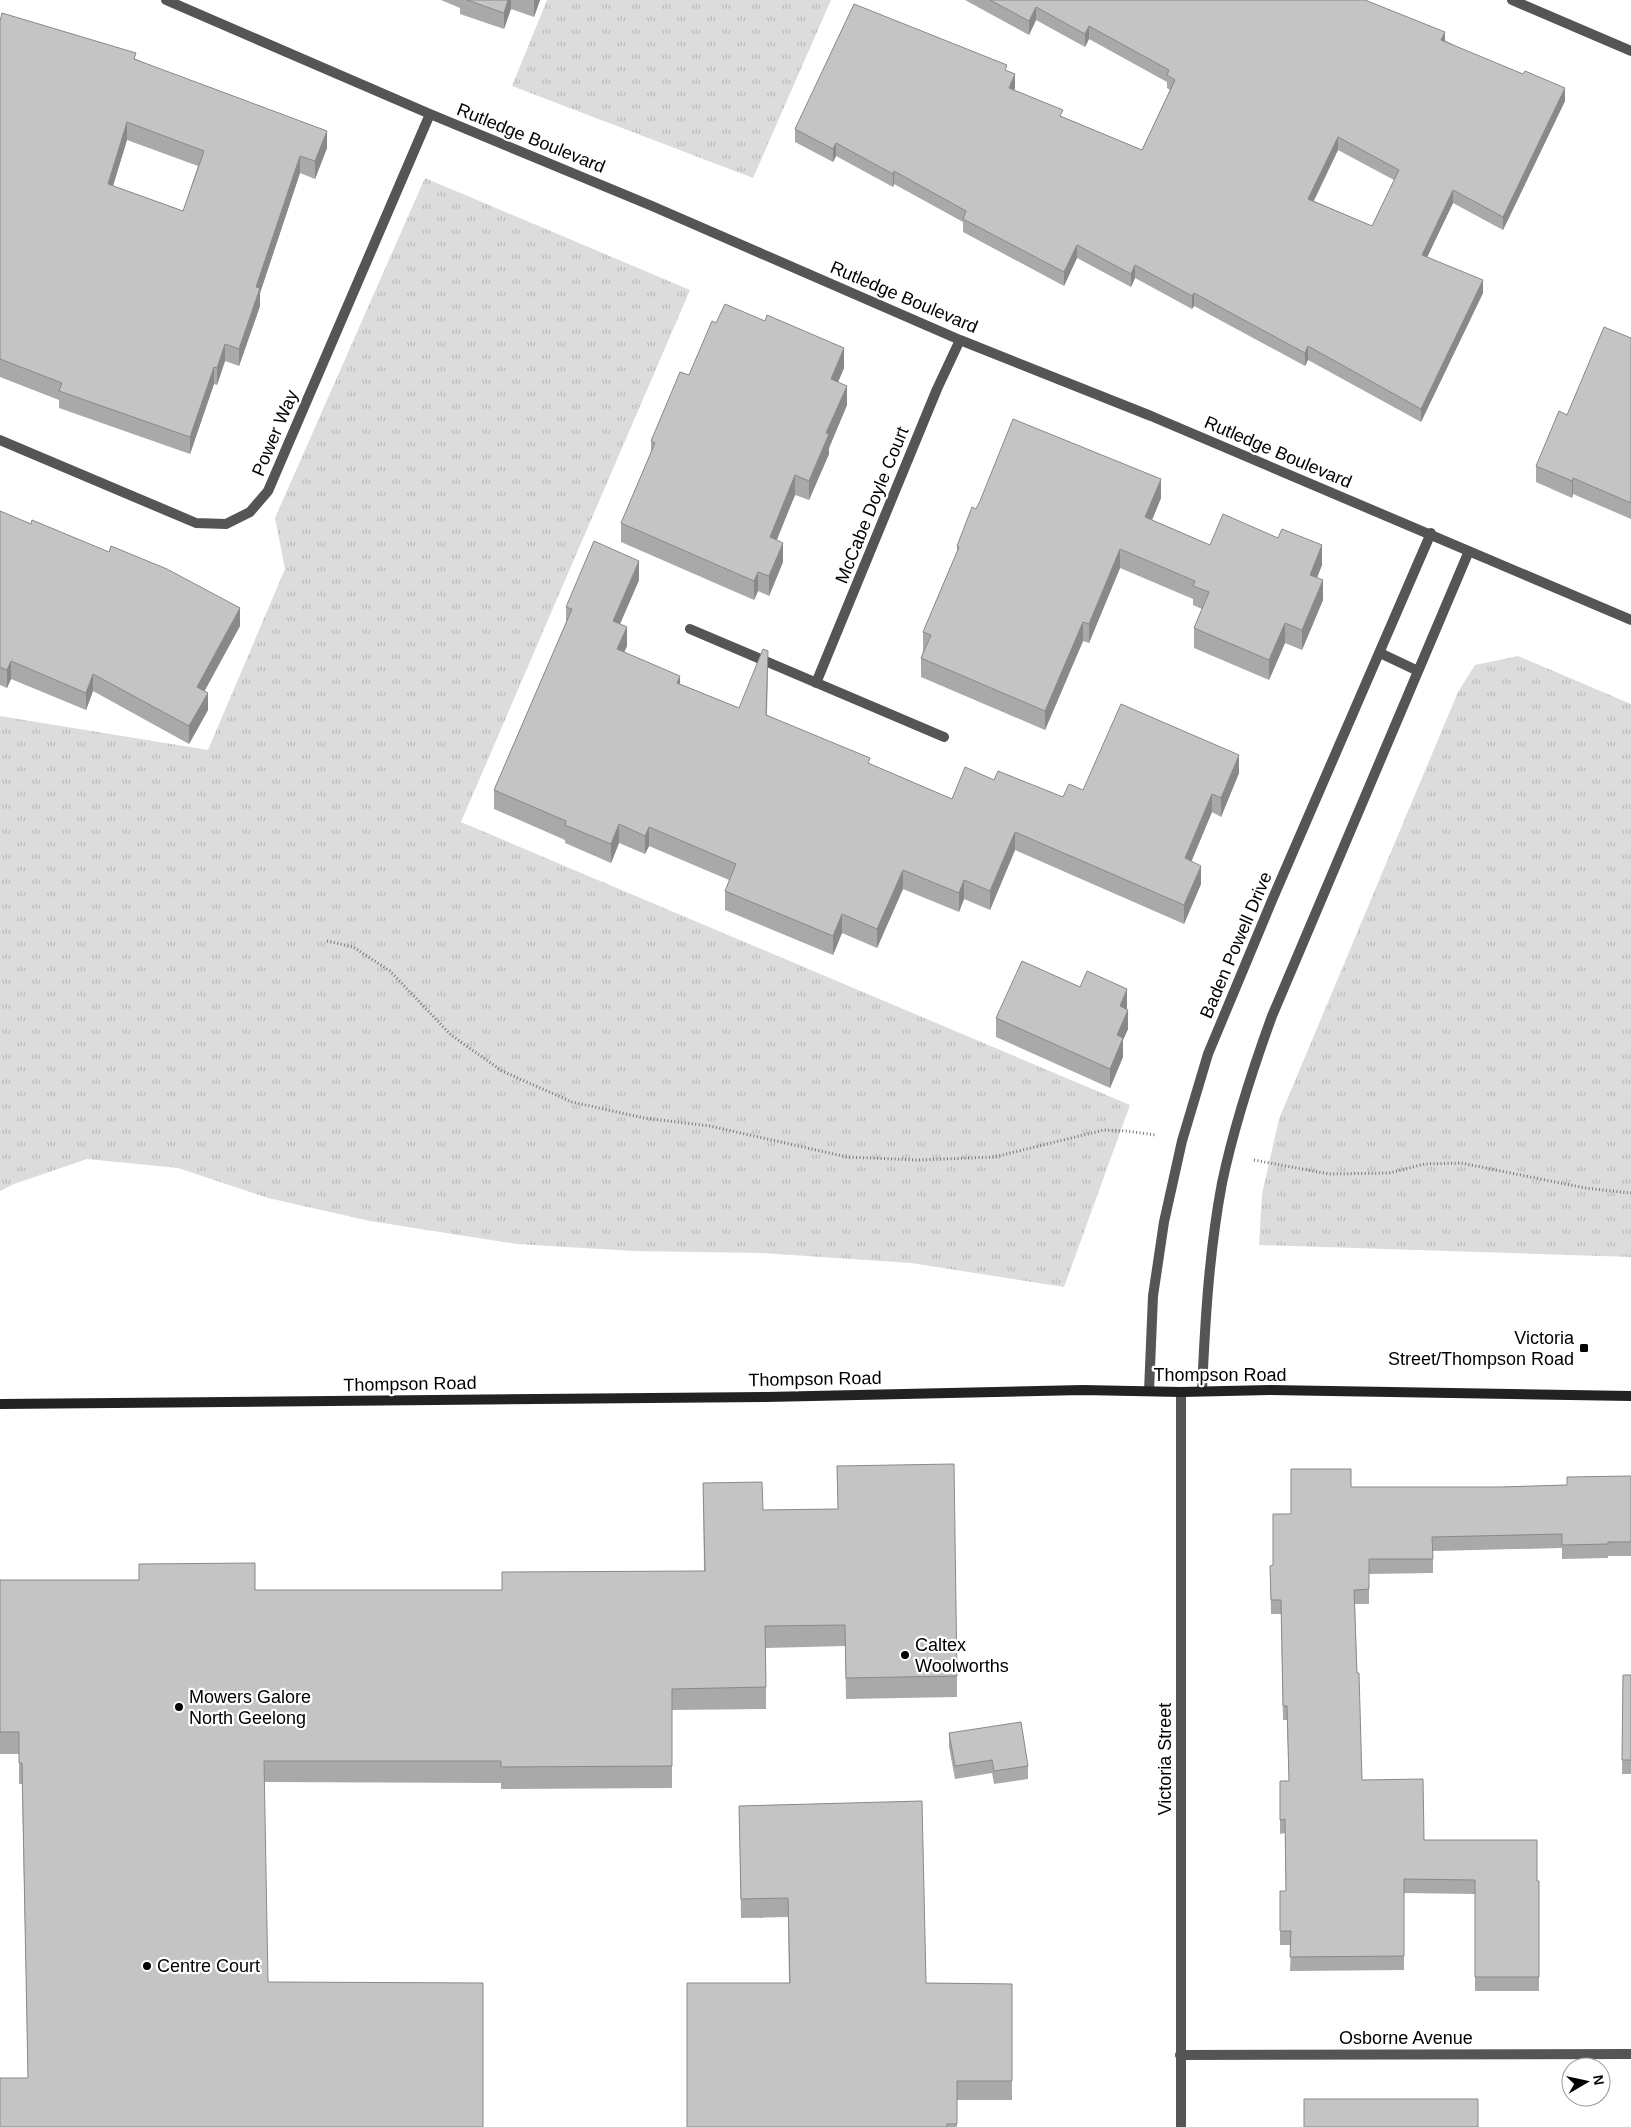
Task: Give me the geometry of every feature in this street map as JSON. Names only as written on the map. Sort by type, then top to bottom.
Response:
[{"type":"main road","name":"Thompson Road","points":[[0,1404],[766,1396],[1024,1391],[1202,1392],[1270,1390],[1631,1396]]},
{"type":"street","name":"Rutledge Boulevard","points":[[166,0],[430,114],[652,206],[960,340],[1151,416],[1431,533],[1631,620]]},
{"type":"street","points":[[1512,0],[1631,51]]},
{"type":"street","name":"Power Way","points":[[0,440],[196,523],[226,524],[250,512],[268,491],[430,114]]},
{"type":"street","name":"McCabe Doyle Court","points":[[816,683],[937,389],[960,340]]},
{"type":"street","name":"Baden Powell Drive","points":[[1148,1391],[1156,1274],[1164,1222],[1182,1141],[1208,1054],[1431,533]]},
{"type":"street","points":[[1202,1392],[1206,1308],[1216,1223],[1229,1154],[1246,1091],[1272,1016],[1469,551]]},
{"type":"street","points":[[690,629],[944,737]]},
{"type":"street","points":[[1380,653],[1418,671]]},
{"type":"street","name":"Victoria Street","points":[[1180,2127],[1181,1392]]},
{"type":"street","name":"Osborne Avenue","points":[[1180,2054],[1631,2054]]},
{"type":"path","points":[[327,941],[353,947],[390,971],[451,1035],[502,1071],[572,1102],[644,1118],[710,1126],[847,1157],[918,1160],[994,1157],[1104,1130],[1127,1131],[1182,1141]]},
{"type":"path","points":[[1328,1174],[1389,1173],[1425,1164],[1461,1163],[1585,1188],[1631,1193]]},
{"type":"green space","points":[[547,0],[831,0],[753,178],[512,86]]},
{"type":"green space","points":[[425,178],[690,290],[461,822],[1130,1105],[1064,1287],[911,1263],[761,1253],[633,1251],[517,1244],[370,1221],[268,1198],[178,1168],[87,1159],[14,1184],[0,1191],[0,716],[208,750],[285,569],[275,518]]},
{"type":"green space","points":[[1518,656],[1631,704],[1631,1257],[1259,1245],[1262,1194],[1279,1119],[1458,692],[1475,665]]},
{"type":"building","points":[[467,0],[508,0],[504,13]]},
{"type":"building","points":[[990,0],[1365,0],[1445,32],[1441,40],[1523,74],[1525,71],[1565,88],[1503,217],[1453,190],[1422,255],[1483,280],[1421,409],[1308,346],[1305,353],[1194,293],[1192,296],[1135,265],[1131,274],[1077,245],[1064,272],[963,219],[966,211],[894,171],[893,174],[836,143],[833,149],[795,129],[854,4],[1007,65],[1005,70],[1015,74],[1009,88],[1063,110],[1060,116],[1142,150],[1175,80],[1167,75],[1169,70],[1089,26],[1085,34],[1036,7],[1029,21]],"holes":[[[1338,137],[1399,170],[1372,226],[1308,199]]]},
{"type":"building","points":[[2,13],[136,53],[134,59],[327,131],[315,161],[300,156],[256,287],[260,288],[239,349],[225,344],[217,368],[214,367],[190,437],[59,391],[62,383],[0,359],[0,21]],"holes":[[[127,122],[204,151],[183,211],[108,184]]]},
{"type":"building","points":[[725,304],[765,321],[767,315],[844,348],[831,379],[847,386],[826,433],[829,434],[809,481],[795,475],[770,537],[783,543],[769,576],[758,572],[754,581],[621,523],[655,443],[651,441],[680,372],[689,375],[712,321],[716,323]]},
{"type":"building","points":[[1604,327],[1631,338],[1631,503],[1573,478],[1572,481],[1536,466],[1559,411],[1567,415]]},
{"type":"building","points":[[1013,419],[1161,479],[1145,517],[1210,545],[1223,514],[1278,538],[1282,529],[1322,545],[1310,575],[1323,580],[1302,630],[1285,623],[1269,660],[1194,628],[1209,592],[1193,586],[1195,581],[1120,549],[1089,624],[1083,622],[1045,711],[921,658],[931,635],[923,632],[959,547],[957,546],[972,507],[976,509],[980,501]]},
{"type":"building","points":[[0,511],[31,524],[32,520],[109,552],[111,546],[167,569],[240,608],[197,687],[208,693],[189,726],[93,674],[86,693],[11,661],[7,670],[0,667]]},
{"type":"building","points":[[594,541],[639,561],[613,621],[627,627],[617,649],[680,676],[677,683],[739,708],[763,649],[768,651],[766,715],[870,758],[868,763],[952,799],[965,767],[994,780],[998,771],[1063,797],[1069,784],[1083,790],[1121,704],[1239,755],[1221,798],[1212,794],[1185,858],[1201,866],[1184,905],[1015,832],[990,891],[964,880],[959,893],[903,870],[877,929],[842,914],[833,936],[725,891],[736,864],[649,827],[645,836],[619,824],[611,844],[565,825],[566,821],[494,790],[572,609],[566,607]]},
{"type":"building","points":[[1022,961],[1080,987],[1087,971],[1127,989],[1120,1006],[1128,1010],[1117,1035],[1123,1038],[1110,1069],[996,1018]]},
{"type":"building","points":[[954,1464],[957,1676],[846,1678],[845,1625],[765,1626],[766,1687],[672,1689],[672,1766],[501,1767],[501,1761],[264,1761],[268,1982],[483,1983],[483,2127],[0,2127],[0,2078],[28,2078],[22,1763],[19,1763],[19,1732],[0,1732],[0,1580],[139,1580],[139,1564],[255,1563],[255,1590],[502,1590],[502,1572],[705,1571],[703,1483],[762,1482],[763,1510],[838,1509],[837,1466]]},
{"type":"building","points":[[1291,1469],[1351,1469],[1351,1487],[1567,1485],[1567,1477],[1631,1476],[1631,1542],[1562,1545],[1562,1534],[1432,1537],[1433,1559],[1369,1559],[1369,1589],[1354,1590],[1357,1673],[1359,1673],[1362,1780],[1423,1779],[1424,1840],[1537,1840],[1539,1977],[1475,1977],[1475,1880],[1404,1879],[1404,1956],[1290,1957],[1291,1931],[1280,1931],[1280,1891],[1286,1891],[1285,1819],[1280,1820],[1280,1781],[1289,1781],[1287,1706],[1283,1706],[1281,1600],[1271,1600],[1270,1566],[1273,1565],[1273,1514],[1291,1514]]},
{"type":"building","points":[[1623,1675],[1631,1675],[1631,1760],[1622,1760]]},
{"type":"building","points":[[1021,1722],[1028,1766],[994,1771],[992,1760],[955,1766],[949,1733]]},
{"type":"building","points":[[922,1801],[926,1983],[1012,1984],[1012,2081],[957,2081],[957,2124],[947,2124],[947,2127],[687,2127],[687,1983],[790,1983],[788,1898],[741,1899],[739,1806]]},
{"type":"building","points":[[1304,2099],[1478,2099],[1478,2127],[1304,2127]]},
{"type":"place","name":"Victoria Street/Thompson Road","points":[[1584,1348]]},
{"type":"place","name":"Caltex Woolworths","points":[[905,1655]]},
{"type":"place","name":"Mowers Galore North Geelong","points":[[179,1707]]},
{"type":"place","name":"Centre Court","points":[[147,1966]]}]
